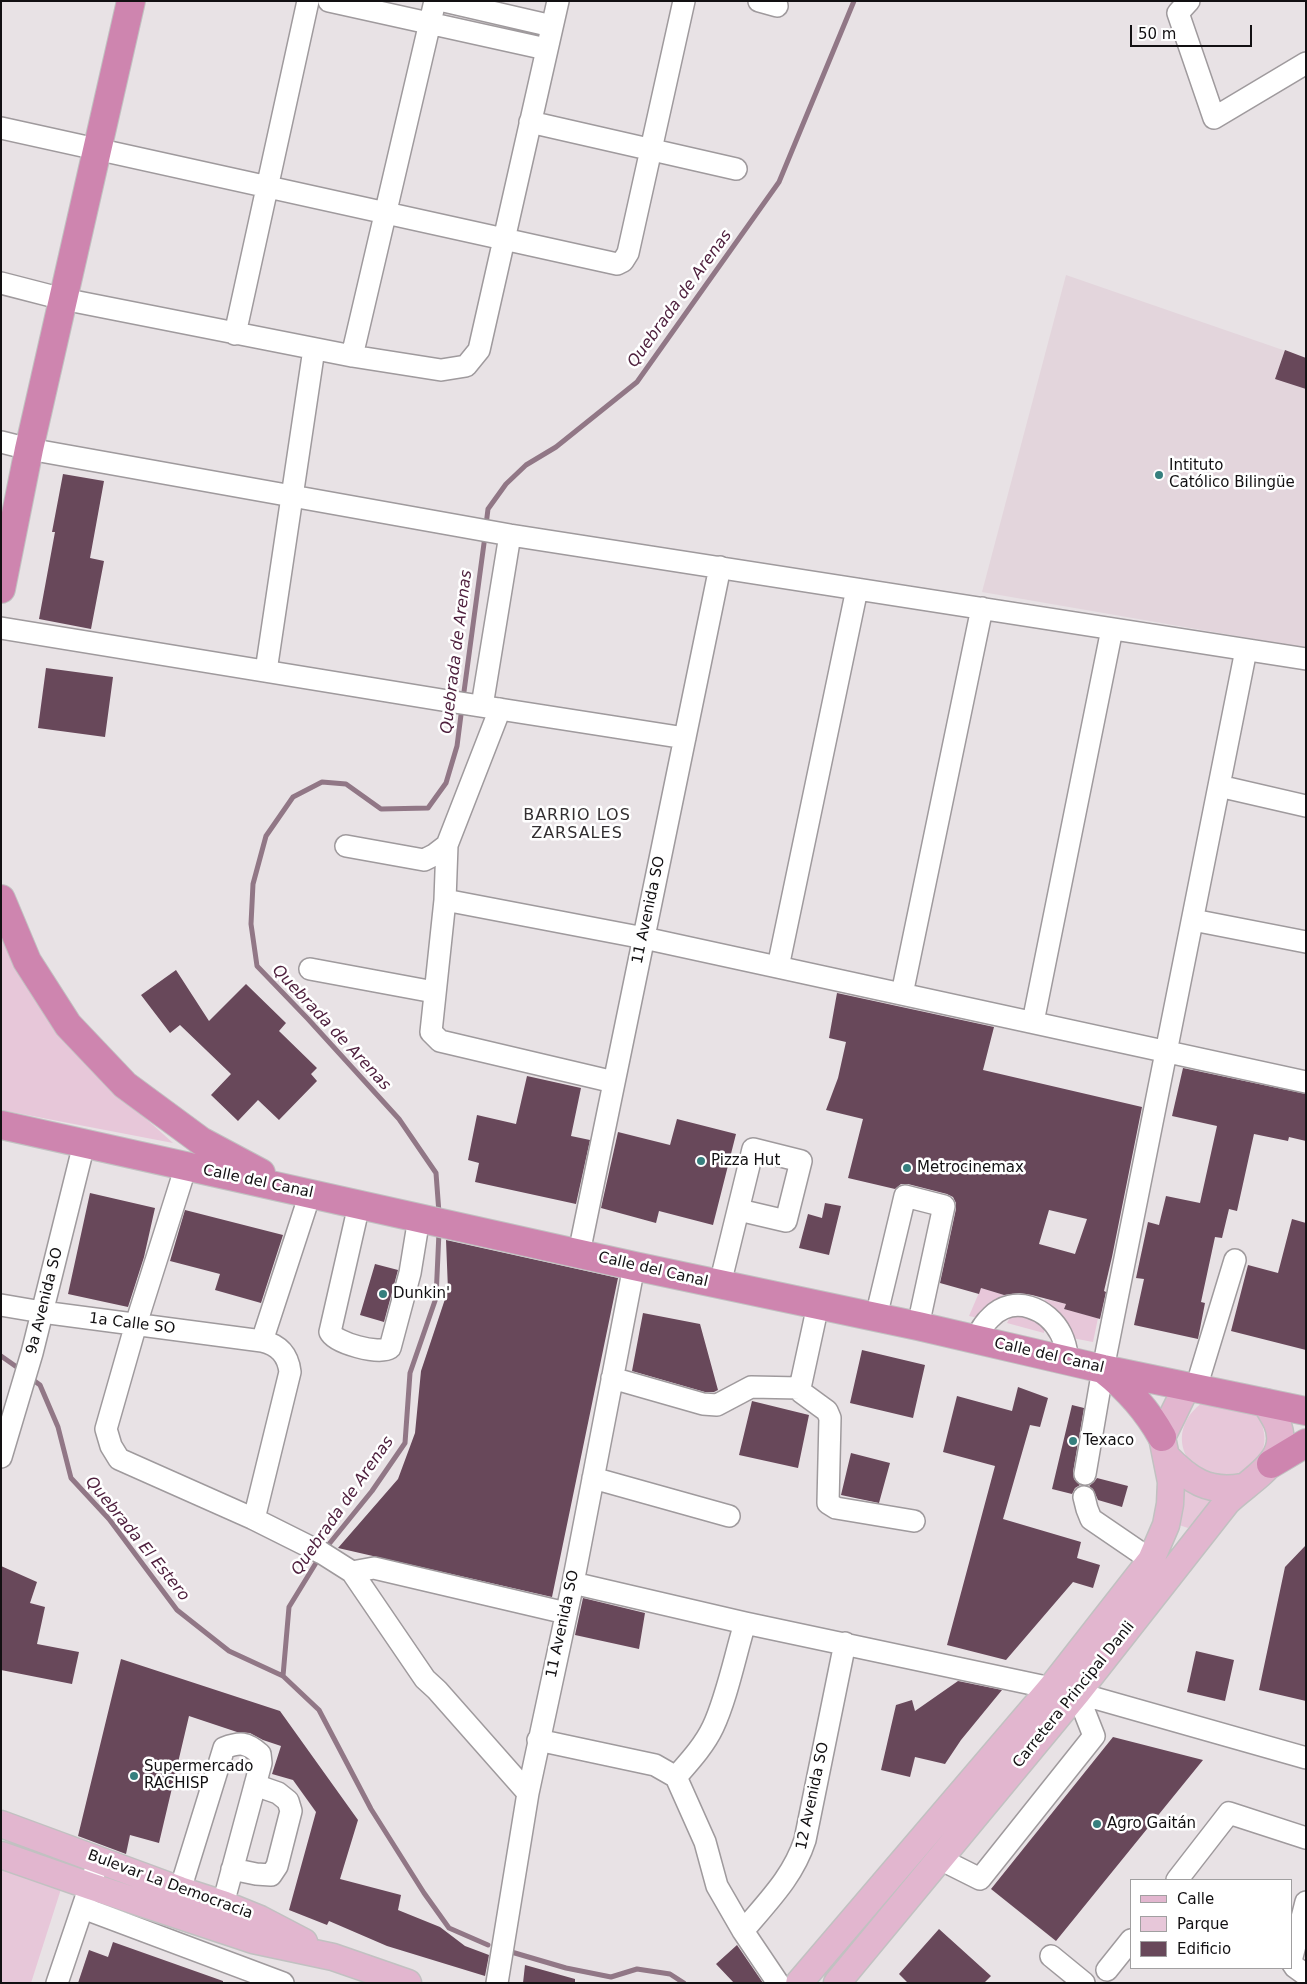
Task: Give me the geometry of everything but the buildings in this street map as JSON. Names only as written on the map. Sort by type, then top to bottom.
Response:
[{"type":"highway","points":[[1,587],[29,449],[131,1]]},
{"type":"highway","points":[[1,899],[27,961],[68,1024],[125,1085],[201,1141],[302,1192]]},
{"type":"highway","name":"Calle del Canal","points":[[1,1125],[634,1266],[918,1326],[1103,1369],[1305,1410]]},
{"type":"highway","points":[[1103,1369],[1116,1379],[1142,1407],[1164,1447]]},
{"type":"highway","points":[[1271,1464],[1306,1444]]},
{"type":"main road","points":[[1192,1387],[1164,1447],[1180,1471],[1199,1483],[1217,1489],[1242,1487]]},
{"type":"main road","name":"Carretera Principal Danli","points":[[847,1979],[940,1859],[1078,1693],[1227,1502],[1242,1487],[1271,1464],[1276,1456],[1281,1438],[1277,1423],[1265,1402]]},
{"type":"main road","name":"Carretera Principal Danli","points":[[799,1983],[1051,1688],[1151,1560],[1166,1525],[1170,1504],[1171,1482],[1164,1447]]},
{"type":"main road","name":"Bulevar La Democracia","points":[[1,1824],[260,1919],[333,1957]]},
{"type":"main road","name":"Bulevar La Democracia","points":[[1,1855],[86,1897],[253,1940],[333,1957],[408,1983]]},
{"type":"street","points":[[235,334],[308,1]]},
{"type":"street","points":[[329,1],[546,49]]},
{"type":"street","points":[[352,356],[384,212],[435,1]]},
{"type":"street","points":[[444,1],[552,26]]},
{"type":"street","points":[[1,283],[64,299],[352,356],[441,370],[466,366],[479,350],[558,1]]},
{"type":"street","points":[[1,128],[616,264],[623,261],[628,254],[684,1]]},
{"type":"street","points":[[1190,1],[1178,13],[1214,118],[1306,63]]},
{"type":"street","points":[[530,122],[736,169]]},
{"type":"street","points":[[266,671],[314,349]]},
{"type":"street","points":[[1,442],[29,449],[474,529],[1306,659]]},
{"type":"street","points":[[505,534],[475,705],[447,845],[445,900],[431,1032],[440,1040],[614,1082]]},
{"type":"street","name":"11 Avenida SO","points":[[579,1253],[720,567]]},
{"type":"street","points":[[778,967],[857,589]]},
{"type":"street","points":[[902,994],[982,608]]},
{"type":"street","points":[[1,628],[685,738]]},
{"type":"street","points":[[1033,1022],[1112,629]]},
{"type":"street","points":[[1085,1474],[1103,1369],[1246,650]]},
{"type":"street","points":[[1219,786],[1306,806]]},
{"type":"street","points":[[346,846],[424,860],[447,845]]},
{"type":"street","points":[[445,900],[644,938],[1306,1082]]},
{"type":"street","points":[[1193,920],[1306,942]]},
{"type":"street","points":[[310,969],[434,992]]},
{"type":"street","name":"9a Avenida SO","points":[[1,1457],[32,1353],[84,1144]]},
{"type":"street","points":[[186,1166],[136,1324],[106,1429],[111,1446],[120,1460],[254,1519],[322,1553],[352,1572],[425,1679],[437,1690],[528,1793]]},
{"type":"street","points":[[254,1519],[290,1372],[286,1357],[282,1351],[262,1340],[302,1192]]},
{"type":"street","points":[[876,1317],[905,1196],[944,1206],[918,1326]]},
{"type":"street","points":[[359,1205],[330,1332],[332,1337],[340,1342],[383,1351],[390,1348],[410,1273],[434,1221]]},
{"type":"street","points":[[720,1284],[739,1210]]},
{"type":"street","points":[[1192,1387],[1235,1260]]},
{"type":"street","name":"11 Avenida SO","points":[[498,1983],[538,1740],[573,1583],[634,1266]]},
{"type":"street","name":"1a Calle SO","points":[[1,1305],[262,1340]]},
{"type":"street","points":[[818,1305],[800,1388],[801,1392],[827,1411],[830,1418],[828,1503],[836,1508],[914,1521]]},
{"type":"street","points":[[976,1339],[982,1327],[999,1311],[1017,1305],[1036,1308],[1048,1318],[1061,1334],[1068,1360]]},
{"type":"street","points":[[612,1378],[703,1404],[717,1405],[751,1387],[800,1388]]},
{"type":"street","points":[[593,1478],[729,1516]]},
{"type":"street","points":[[1084,1497],[1086,1509],[1091,1519],[1151,1560]]},
{"type":"street","points":[[352,1572],[374,1568],[566,1613]]},
{"type":"street","points":[[573,1583],[745,1623],[1051,1688]]},
{"type":"street","points":[[676,1777],[702,1745],[713,1727],[745,1623]]},
{"type":"street","name":"12 Avenida SO","points":[[743,1931],[788,1876],[798,1859],[807,1830],[845,1644]]},
{"type":"street","points":[[1078,1693],[1306,1758]]},
{"type":"street","points":[[940,1859],[980,1879],[1094,1736],[1078,1693]]},
{"type":"street","points":[[538,1740],[656,1764],[676,1777],[705,1842],[717,1886],[743,1931],[778,1983]]},
{"type":"street","points":[[180,1890],[224,1748],[236,1744],[250,1745],[260,1754],[261,1764],[222,1904]]},
{"type":"street","points":[[232,1869],[271,1875],[277,1866],[291,1811],[288,1801],[278,1793],[255,1785]]},
{"type":"street","points":[[1178,1879],[1229,1814],[1306,1838]]},
{"type":"street","points":[[57,1983],[99,1859]]},
{"type":"street","points":[[86,1897],[283,1983]]},
{"type":"street","points":[[1292,1957],[1306,1902]]},
{"type":"street","points":[[1107,1970],[1130,1941]]},
{"type":"street","points":[[1052,1956],[1084,1983]]},
{"type":"street","points":[[1292,1962],[1306,1975]]},
{"type":"shaded area","name":"Intituto Católico Bilingüe","points":[[1066,275],[1306,358],[1306,648],[982,592]]},
{"type":"green space","points":[[1,927],[122,1097],[173,1143],[1,1110]]},
{"type":"green space","points":[[981,1288],[1004,1295],[1001,1301],[983,1319],[969,1316]]},
{"type":"green space","points":[[1045,1299],[1066,1304],[1064,1309],[1098,1318],[1093,1342],[1072,1338],[1043,1308]]},
{"type":"green space","points":[[1023,1313],[1044,1324],[1044,1333],[1007,1323],[1010,1317]]},
{"type":"green space","points":[[1208,1399],[1258,1414],[1264,1432],[1263,1450],[1249,1470],[1243,1475],[1225,1479],[1210,1477],[1196,1469],[1187,1457],[1182,1443],[1184,1428],[1192,1413]]},
{"type":"green space","points":[[1181,1482],[1216,1498],[1188,1528],[1179,1525]]},
{"type":"green space","points":[[1,1864],[62,1886],[31,1983],[1,1983]]},
{"type":"waterway","name":"Quebrada de Arenas","points":[[486,525],[488,509],[506,484],[526,465],[556,447],[637,382],[779,182],[854,1]]},
{"type":"waterway","name":"Quebrada de Arenas","points":[[463,699],[485,536]]},
{"type":"waterway","name":"Quebrada de Arenas","points":[[439,1213],[436,1173],[399,1119],[257,966],[251,924],[253,884],[266,836],[293,797],[322,782],[346,784],[381,809],[428,808],[446,783],[457,746],[462,707]]},
{"type":"waterway","name":"Quebrada de Arenas","points":[[325,1549],[372,1491],[405,1443],[410,1373],[436,1298],[439,1232]]},
{"type":"waterway","name":"Quebrada El Estero","points":[[1,1356],[21,1370]]},
{"type":"waterway","name":"Quebrada El Estero","points":[[29,1377],[40,1385],[58,1427],[71,1478],[109,1519],[177,1610],[229,1651],[283,1676],[319,1710],[371,1809],[424,1893],[449,1928],[488,1945]]},
{"type":"waterway","name":"Quebrada de Arenas","points":[[283,1676],[289,1607],[319,1558]]},
{"type":"waterway","name":"Quebrada de Arenas","points":[[508,1951],[566,1968],[611,1977],[637,1969],[670,1974],[684,1983]]},
{"type":"place","name":"Intituto Católico Bilingüe","points":[[1159,475]]},
{"type":"place","name":"Pizza Hut","points":[[701,1161]]},
{"type":"place","name":"Metrocinemax","points":[[907,1168]]},
{"type":"place","name":"Dunkin'","points":[[383,1294]]},
{"type":"place","name":"Texaco","points":[[1073,1441]]},
{"type":"place","name":"Supermercado RACHISP","points":[[134,1776]]},
{"type":"place","name":"Agro Gaitán","points":[[1097,1824]]},
{"type":"district","name":"BARRIO LOS ZARSALES","points":[[577,825]]}]
